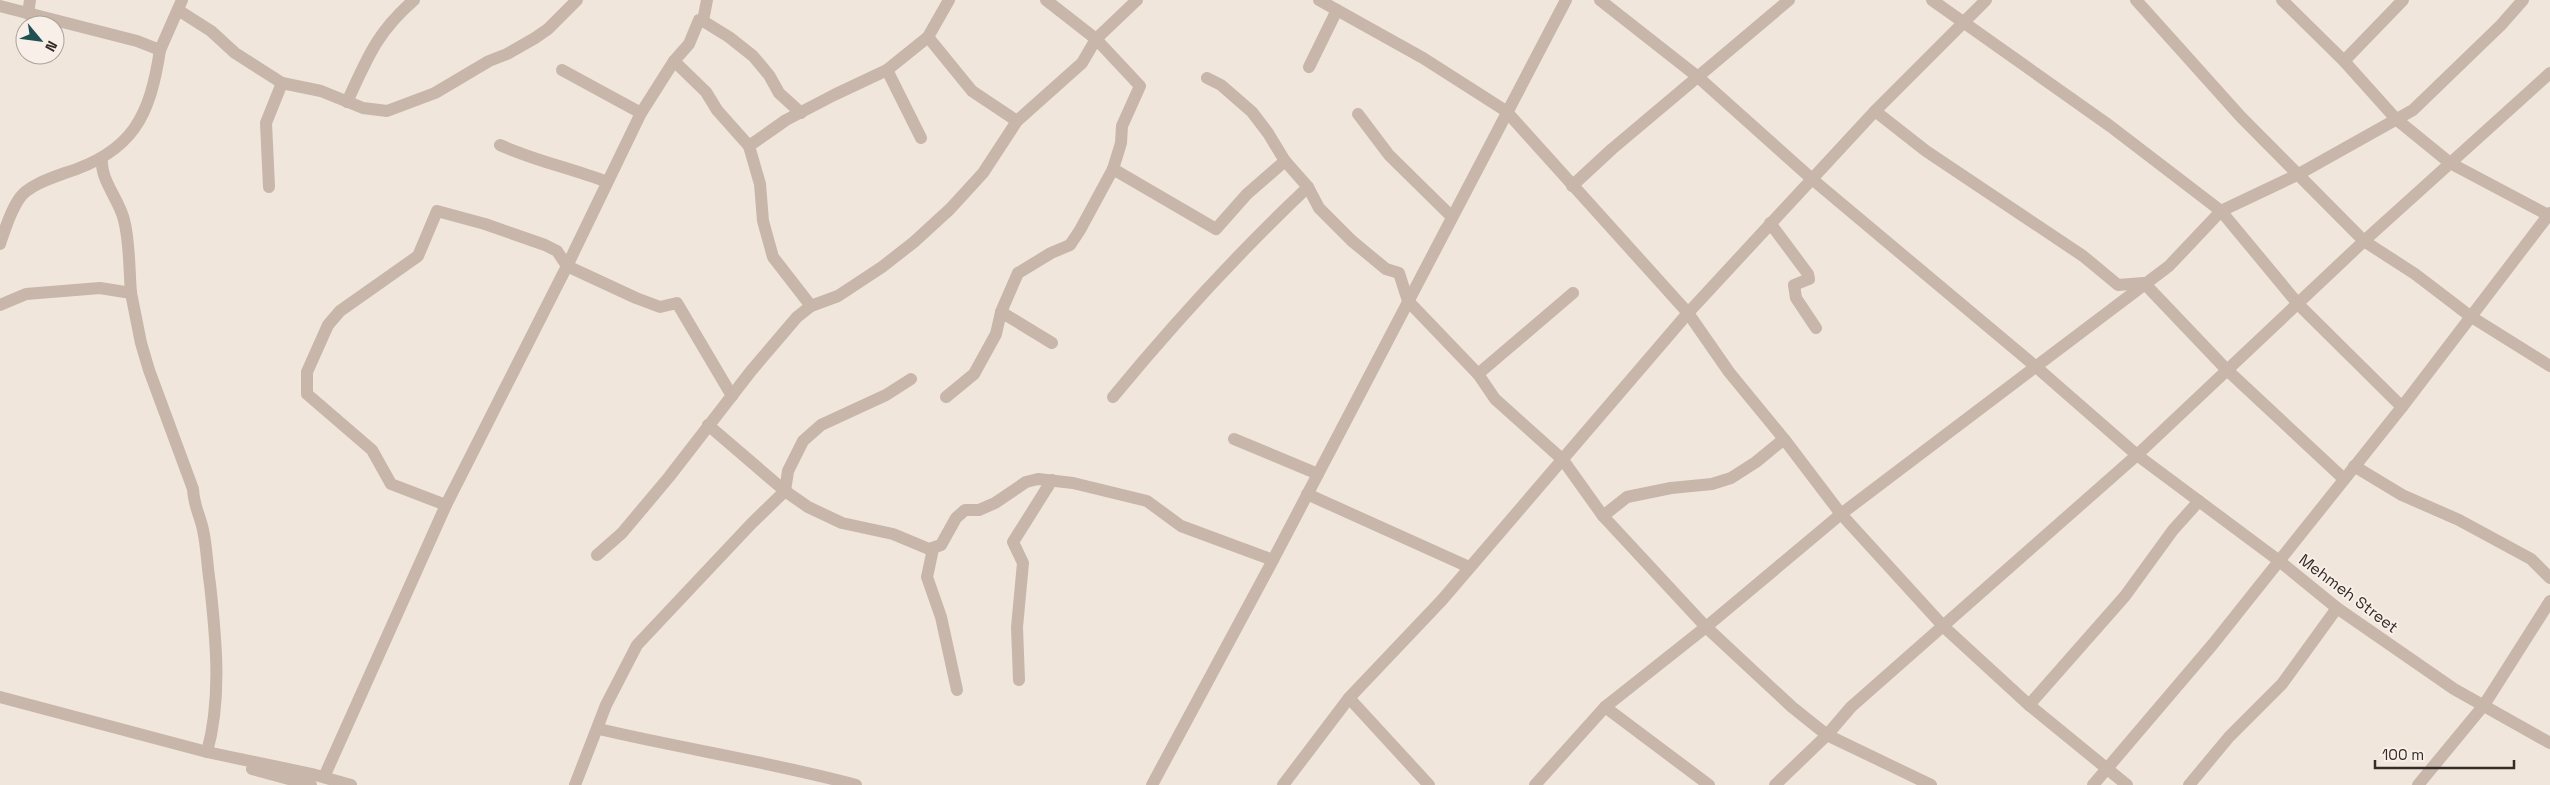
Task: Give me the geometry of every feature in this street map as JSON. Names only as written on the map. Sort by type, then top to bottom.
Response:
[{"type":"street","points":[[28,14],[30,0]]},
{"type":"street","points":[[347,102],[376,41],[392,19],[414,0]]},
{"type":"street","points":[[0,244],[11,213],[19,198],[54,177],[102,159],[127,138],[140,122],[157,71],[160,50],[180,5],[234,53],[282,82],[304,86],[363,108],[387,111],[435,93],[489,61],[507,54],[535,38],[548,29],[577,0]]},
{"type":"street","points":[[703,21],[707,0]]},
{"type":"street","points":[[749,146],[786,120],[887,70],[928,37],[949,0]]},
{"type":"street","points":[[946,397],[974,374],[996,334],[1001,312],[1018,273],[1070,244],[1113,170],[1122,126],[1140,86],[1096,39],[1046,0]]},
{"type":"street","points":[[597,555],[622,533],[791,324],[811,306],[838,296],[914,242],[983,173],[1017,121],[1082,63],[1096,39],[1137,0]]},
{"type":"street","points":[[1319,0],[1423,58],[1506,111],[1688,313],[1729,372],[1784,438],[1840,514],[1944,626],[2029,705],[2127,785]]},
{"type":"street","points":[[1152,785],[1273,560],[1506,111],[1566,0]]},
{"type":"street","name":"Mehmeh Street","points":[[1600,0],[1698,77],[1812,179],[2035,366],[2137,455],[2278,560],[2336,608],[2454,689],[2550,743]]},
{"type":"street","points":[[1572,186],[1612,149],[1789,0]]},
{"type":"street","points":[[1932,0],[1966,22],[2110,126],[2221,211],[2299,305],[2402,406]]},
{"type":"street","points":[[1283,785],[1349,698],[1407,639],[1688,313],[1875,111],[1986,0]]},
{"type":"street","points":[[2136,0],[2175,46],[2297,175],[2364,241],[2415,274],[2470,316],[2550,366]]},
{"type":"street","points":[[2093,785],[2213,644],[2402,406],[2550,215],[2450,163],[2396,119],[2344,61],[2282,0]]},
{"type":"street","points":[[2344,61],[2403,0]]},
{"type":"street","points":[[1535,785],[1605,707],[1706,626],[1840,514],[2168,266],[2221,211],[2297,175],[2413,110],[2501,25],[2523,0]]},
{"type":"street","points":[[0,6],[136,41],[160,50]]},
{"type":"street","points":[[1308,67],[1337,10]]},
{"type":"street","points":[[324,777],[446,505],[567,266],[641,113],[674,61],[689,44],[699,20],[729,37],[753,56],[769,75],[779,93],[801,114]]},
{"type":"street","points":[[928,37],[972,91],[1017,121]]},
{"type":"street","points":[[674,61],[706,92],[717,110],[749,146],[760,184],[763,221],[773,257],[811,306]]},
{"type":"street","points":[[562,70],[641,113]]},
{"type":"street","points":[[887,70],[921,138]]},
{"type":"street","points":[[1776,785],[1827,735],[1852,707],[2137,455],[2226,370],[2299,305],[2364,241],[2550,73]]},
{"type":"street","points":[[1207,78],[1221,86],[1252,112],[1268,133],[1284,161],[1308,187],[1319,208],[1352,240],[1386,268],[1399,274],[1408,301],[1478,374],[1495,399],[1563,460],[1603,516],[1706,626],[1792,708],[1827,735],[1931,785]]},
{"type":"street","points":[[269,187],[266,123],[282,82]]},
{"type":"street","points":[[1875,111],[1950,168],[2082,256],[2118,285],[2144,283]]},
{"type":"street","points":[[1358,114],[1389,155],[1452,217]]},
{"type":"street","points":[[500,145],[542,162],[565,166],[607,182]]},
{"type":"street","points":[[102,159],[101,169],[115,195],[124,221],[131,293],[141,343],[190,480],[194,508],[203,529],[214,624],[216,662],[214,728],[207,752]]},
{"type":"street","points":[[1113,170],[1216,229],[1247,194],[1284,161]]},
{"type":"street","points":[[1113,397],[1208,288],[1259,233],[1308,187]]},
{"type":"street","points":[[446,505],[391,484],[372,450],[307,394],[306,372],[328,325],[340,311],[418,256],[437,211],[485,224],[545,245],[557,251],[567,266],[660,307],[677,303],[732,396]]},
{"type":"street","points":[[1770,223],[1808,274],[1809,279],[1794,285],[1796,298],[1816,328]]},
{"type":"street","points":[[2144,283],[2226,370],[2344,479]]},
{"type":"street","points":[[0,306],[26,294],[100,288],[131,293]]},
{"type":"street","points":[[1478,374],[1574,293]]},
{"type":"street","points":[[1001,312],[1052,343]]},
{"type":"street","points":[[575,785],[599,729],[606,705],[637,645],[785,491],[788,471],[803,440],[811,432],[886,394],[911,379]]},
{"type":"street","points":[[708,425],[785,491],[808,507],[842,523],[893,534],[932,549],[941,545],[956,518],[965,510],[978,510],[995,503],[1026,482],[1052,480],[1147,501],[1181,526],[1273,560]]},
{"type":"street","points":[[1234,438],[1318,474]]},
{"type":"street","points":[[1603,516],[1627,497],[1671,488],[1712,484],[1731,478],[1756,462],[1784,438]]},
{"type":"street","points":[[2354,466],[2402,495],[2459,520],[2531,559],[2550,578]]},
{"type":"street","points":[[1019,680],[1017,627],[1023,563],[1013,542],[1052,480]]},
{"type":"street","points":[[1307,494],[1469,567]]},
{"type":"street","points":[[2029,705],[2125,596],[2173,530],[2199,501]]},
{"type":"street","points":[[932,549],[927,577],[940,617],[957,690]]},
{"type":"street","points":[[2418,785],[2484,705],[2550,601]]},
{"type":"street","points":[[2189,785],[2229,737],[2282,684],[2336,608]]},
{"type":"street","points":[[0,697],[207,752],[324,777],[351,785]]},
{"type":"street","points":[[1349,698],[1428,785]]},
{"type":"street","points":[[0,704],[304,784]]},
{"type":"street","points":[[1605,707],[1709,785]]},
{"type":"street","points":[[599,729],[669,746],[729,755],[856,785]]}]
